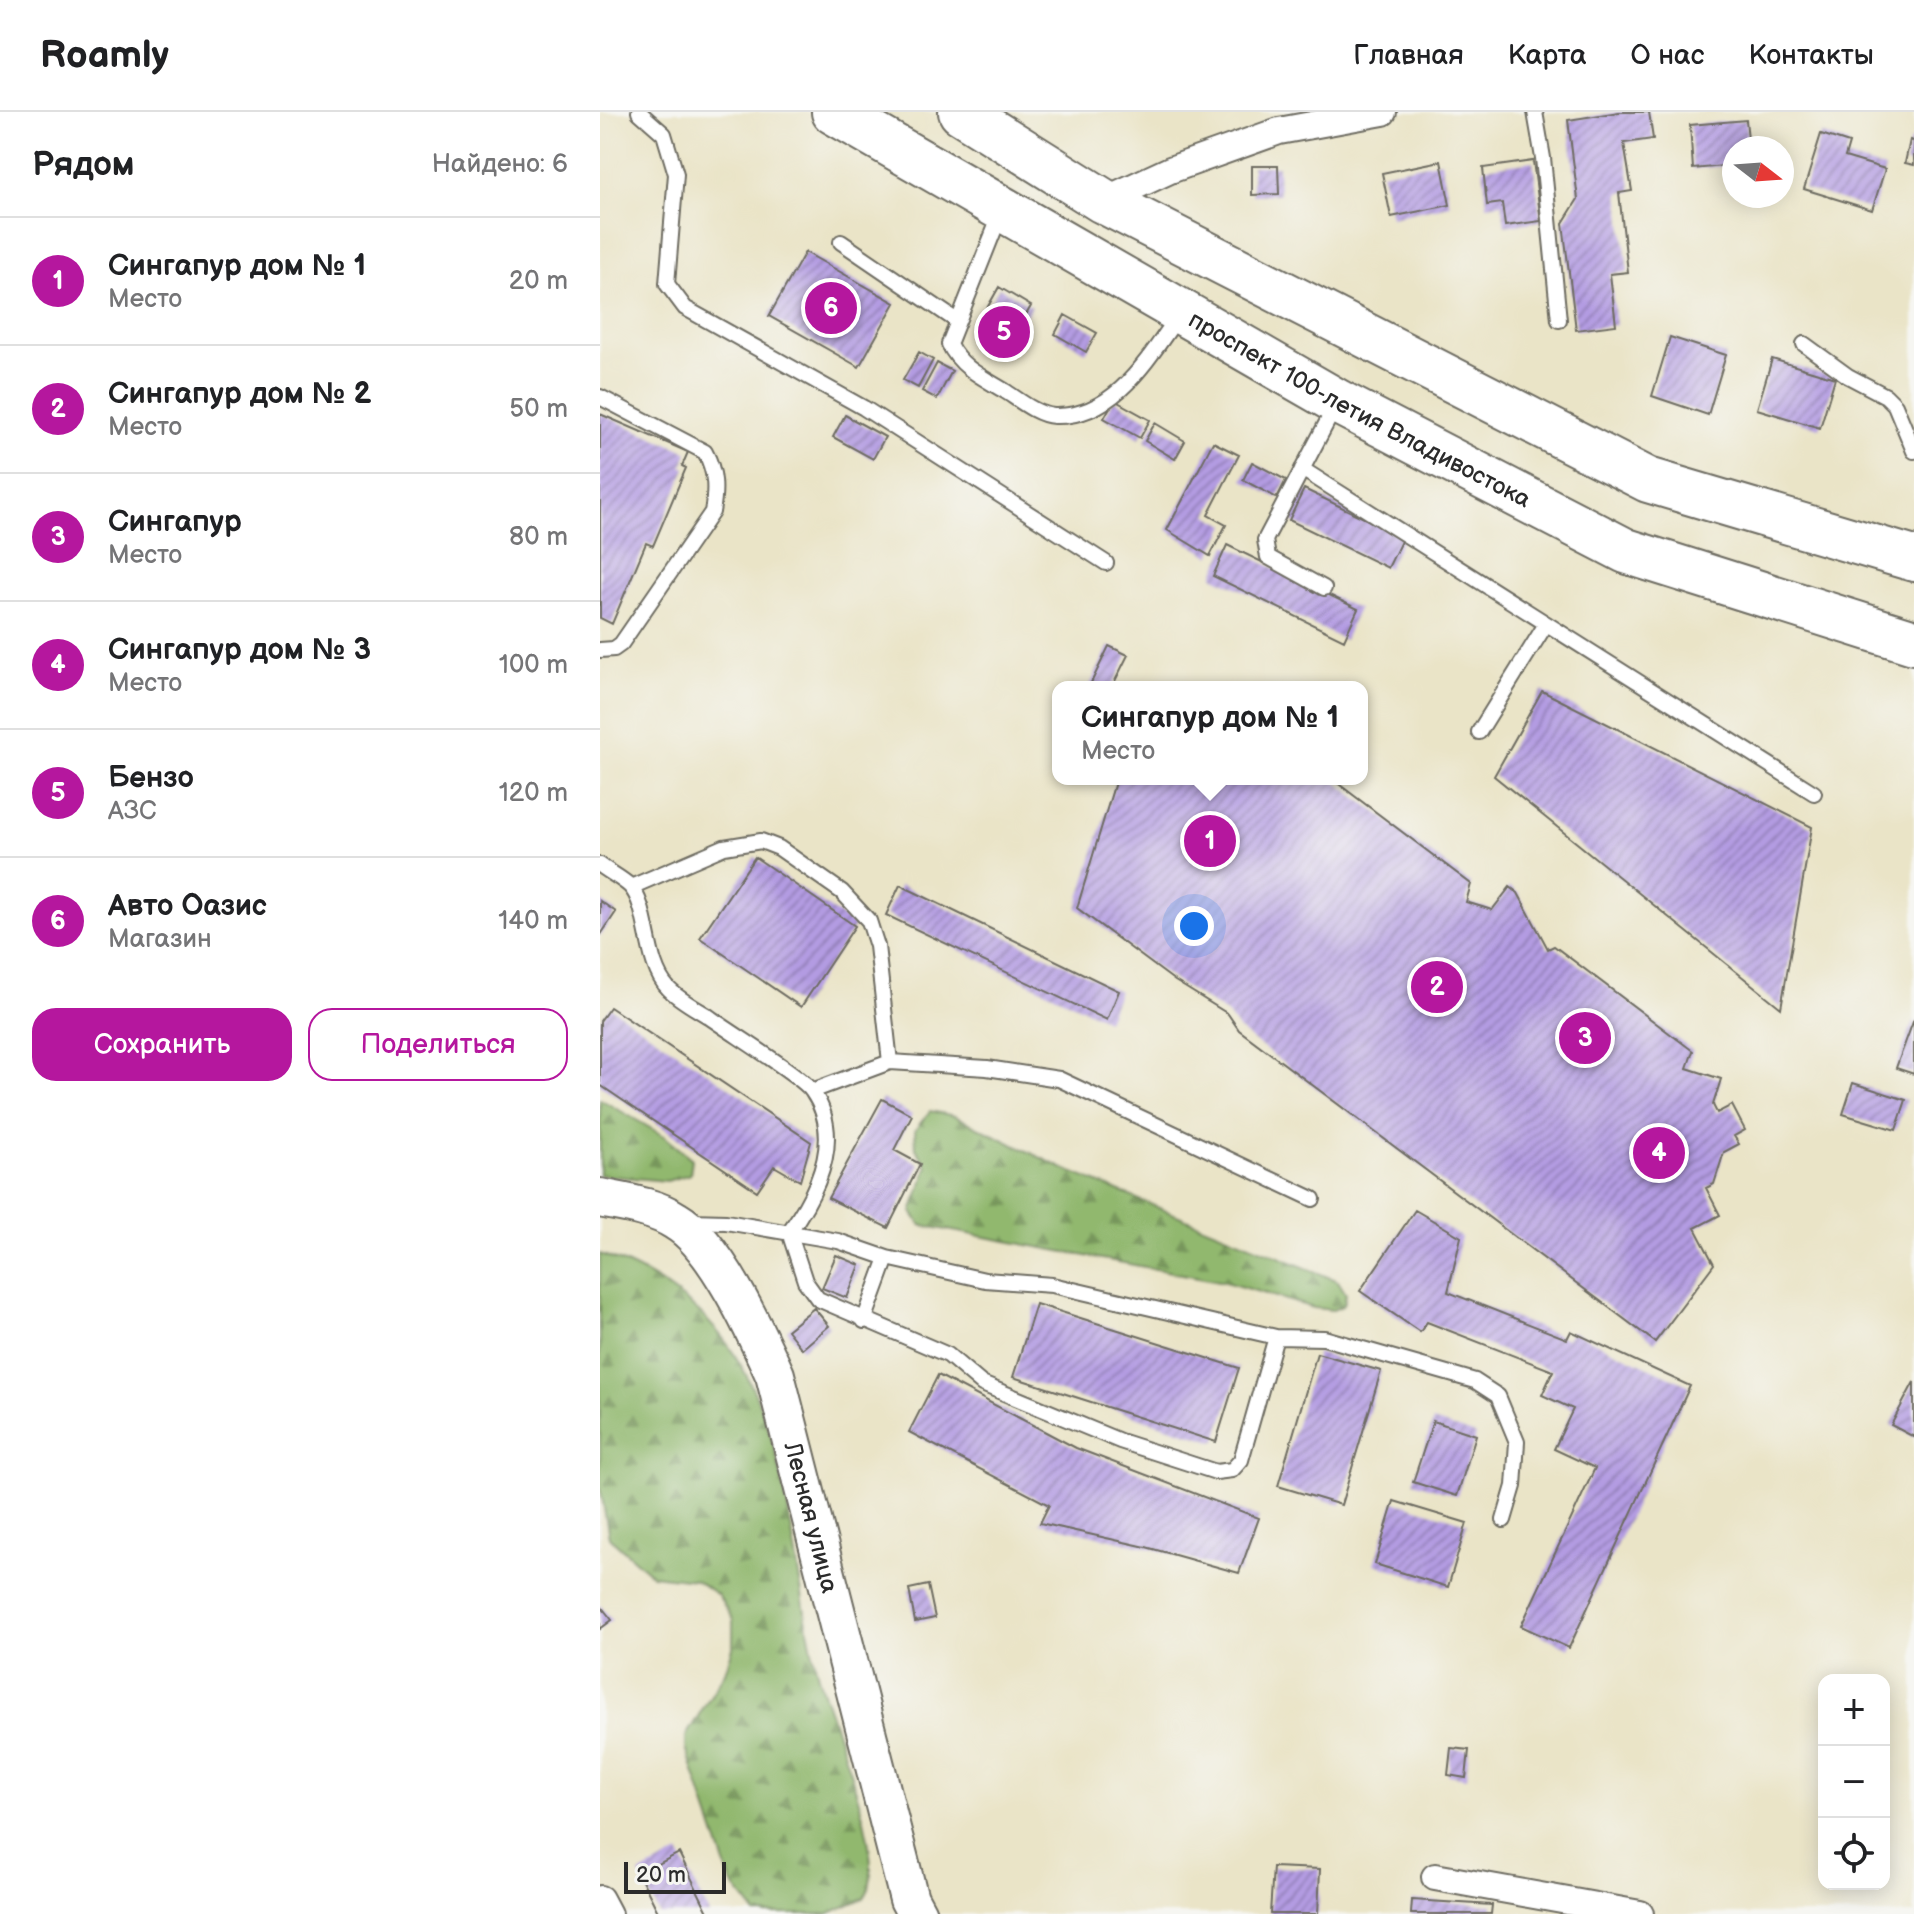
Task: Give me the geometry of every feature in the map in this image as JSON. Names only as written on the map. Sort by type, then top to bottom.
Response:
[{"type":"highway","name":"проспект 100-летия Владивостока","points":[[834,112],[1338,402],[1626,551],[1914,642]]},
{"type":"highway","points":[[961,112],[1103,201],[1648,480],[1914,559]]},
{"type":"main road","name":"Лесная улица","points":[[600,1198],[640,1207],[678,1221],[704,1249],[749,1317],[775,1375],[875,1777],[909,1899],[917,1914]]},
{"type":"street","points":[[1103,201],[1170,170],[1279,131],[1383,112]]},
{"type":"street","points":[[1435,1877],[1640,1914]]},
{"type":"street","points":[[600,1899],[608,1914]]},
{"type":"lane","points":[[639,112],[664,134],[676,174],[667,284],[685,308],[864,408],[1106,563]]},
{"type":"lane","points":[[1535,112],[1543,158],[1559,320]]},
{"type":"lane","points":[[1002,209],[949,344],[958,361],[1037,411],[1054,416],[1101,404],[1118,392],[1144,364],[1181,311]]},
{"type":"lane","points":[[841,242],[957,321]]},
{"type":"lane","points":[[1804,344],[1848,376],[1886,396],[1895,405],[1914,451]]},
{"type":"lane","points":[[600,397],[705,452],[713,467],[715,494],[712,512],[621,644],[614,649],[600,650]]},
{"type":"lane","points":[[1324,588],[1268,557],[1265,540],[1338,402]]},
{"type":"lane","points":[[1302,469],[1814,793]]},
{"type":"lane","points":[[1479,732],[1546,624]]},
{"type":"lane","points":[[631,887],[724,847],[761,841],[779,848],[842,892],[869,921],[877,946],[890,1062]]},
{"type":"lane","points":[[600,865],[631,887],[641,906],[645,938],[667,987],[812,1091],[824,1124],[827,1146],[822,1175],[810,1202],[789,1232],[793,1252],[813,1294],[864,1321],[948,1355],[982,1384],[1120,1441],[1216,1472],[1232,1470],[1241,1460],[1276,1337]]},
{"type":"lane","points":[[812,1091],[890,1062],[987,1068],[1059,1079],[1313,1199]]},
{"type":"lane","points":[[678,1221],[726,1222],[789,1232],[838,1241],[887,1258],[985,1280],[1052,1285],[1276,1337],[1324,1338],[1475,1381],[1498,1396],[1517,1442],[1514,1486],[1504,1520]]},
{"type":"lane","points":[[864,1321],[887,1258]]},
{"type":"green space","points":[[600,1099],[664,1136],[692,1159],[690,1174],[667,1181],[600,1175]]},
{"type":"green space","points":[[930,1111],[955,1116],[1064,1169],[1338,1281],[1346,1294],[1344,1305],[1333,1310],[1314,1308],[1225,1282],[921,1225],[912,1212],[928,1166],[916,1149],[915,1130]]},
{"type":"green space","points":[[600,1254],[657,1281],[708,1321],[734,1354],[754,1391],[769,1429],[780,1470],[818,1676],[856,1790],[870,1854],[871,1880],[864,1898],[828,1914],[756,1914],[731,1882],[686,1748],[686,1736],[725,1672],[733,1648],[733,1620],[718,1595],[695,1580],[652,1575],[609,1537],[600,1486]]},
{"type":"building","points":[[1619,112],[1649,112],[1653,139],[1624,143],[1632,191],[1619,193],[1628,272],[1610,274],[1616,325],[1576,330],[1563,223],[1578,199],[1568,120]]},
{"type":"building","points":[[1746,120],[1748,136],[1722,136],[1722,166],[1693,169],[1690,125]]},
{"type":"building","points":[[1821,134],[1849,143],[1845,157],[1885,169],[1872,210],[1804,189]]},
{"type":"building","points":[[1910,140],[1914,141],[1914,165],[1905,163]]},
{"type":"building","points":[[1441,161],[1450,205],[1391,217],[1382,173]]},
{"type":"building","points":[[1533,161],[1541,221],[1505,226],[1502,203],[1487,205],[1483,168]]},
{"type":"building","points":[[1252,166],[1278,166],[1279,194],[1252,195]]},
{"type":"building","points":[[805,252],[895,303],[859,367],[769,316]]},
{"type":"building","points":[[999,287],[1031,306],[1009,345],[977,326]]},
{"type":"building","points":[[1065,315],[1097,333],[1086,352],[1055,334]]},
{"type":"building","points":[[1670,337],[1726,355],[1708,415],[1652,396]]},
{"type":"building","points":[[919,352],[933,360],[918,388],[903,380]]},
{"type":"building","points":[[1772,359],[1835,378],[1820,428],[1757,409]]},
{"type":"building","points":[[937,363],[952,371],[937,399],[922,391]]},
{"type":"building","points":[[1114,400],[1150,420],[1140,438],[1104,418]]},
{"type":"building","points":[[600,414],[688,452],[682,466],[686,468],[653,546],[646,543],[612,624],[600,618]]},
{"type":"building","points":[[845,415],[885,437],[873,459],[833,437]]},
{"type":"building","points":[[1155,423],[1185,441],[1175,459],[1145,441]]},
{"type":"building","points":[[1213,442],[1239,455],[1208,515],[1226,525],[1210,556],[1167,530]]},
{"type":"building","points":[[1252,462],[1286,480],[1277,498],[1243,480]]},
{"type":"building","points":[[1304,489],[1403,537],[1388,568],[1289,520]]},
{"type":"building","points":[[1227,545],[1358,609],[1344,640],[1213,576]]},
{"type":"building","points":[[1109,646],[1128,655],[1115,681],[1092,681]]},
{"type":"building","points":[[1542,691],[1812,827],[1781,1008],[1494,776]]},
{"type":"building","points":[[1114,785],[1340,785],[1471,884],[1466,902],[1492,910],[1510,887],[1518,893],[1548,949],[1554,946],[1693,1051],[1687,1068],[1721,1079],[1713,1105],[1717,1113],[1732,1105],[1745,1130],[1734,1136],[1739,1144],[1724,1152],[1714,1184],[1706,1188],[1720,1215],[1695,1228],[1714,1264],[1655,1342],[1239,1030],[1228,1014],[1175,981],[1077,908]]},
{"type":"building","points":[[755,857],[855,926],[801,1007],[700,938]]},
{"type":"building","points":[[900,885],[1119,991],[1107,1020],[886,915]]},
{"type":"building","points":[[600,901],[616,912],[600,936]]},
{"type":"building","points":[[610,1007],[811,1142],[800,1181],[774,1166],[757,1191],[600,1085],[600,1021]]},
{"type":"building","points":[[1914,1019],[1914,1074],[1896,1068]]},
{"type":"building","points":[[1853,1083],[1906,1100],[1896,1130],[1843,1114]]},
{"type":"building","points":[[882,1099],[912,1115],[894,1150],[920,1164],[888,1228],[828,1198]]},
{"type":"building","points":[[1415,1210],[1461,1237],[1448,1292],[1567,1339],[1571,1331],[1690,1386],[1569,1648],[1521,1626],[1595,1468],[1554,1449],[1573,1409],[1542,1395],[1553,1371],[1427,1322],[1420,1332],[1360,1291]]},
{"type":"building","points":[[836,1255],[860,1265],[847,1298],[822,1288]]},
{"type":"building","points":[[1036,1304],[1239,1368],[1216,1442],[1013,1377]]},
{"type":"building","points":[[814,1308],[829,1326],[802,1349],[787,1330]]},
{"type":"building","points":[[1317,1353],[1381,1371],[1341,1505],[1278,1486]]},
{"type":"building","points":[[938,1375],[1076,1448],[1259,1518],[1239,1573],[1146,1547],[1040,1523],[1049,1505],[909,1432]]},
{"type":"building","points":[[1914,1382],[1914,1437],[1891,1425]]},
{"type":"building","points":[[1433,1421],[1476,1435],[1457,1496],[1413,1482]]},
{"type":"building","points":[[1394,1501],[1467,1523],[1448,1587],[1375,1564]]},
{"type":"building","points":[[928,1585],[935,1618],[915,1622],[909,1589]]},
{"type":"building","points":[[600,1605],[612,1620],[600,1629]]},
{"type":"building","points":[[1451,1748],[1469,1750],[1466,1778],[1448,1775]]},
{"type":"building","points":[[679,1853],[709,1914],[659,1914],[639,1874]]},
{"type":"building","points":[[1273,1867],[1320,1869],[1318,1914],[1270,1914]]},
{"type":"building","points":[[1412,1900],[1492,1905],[1491,1914],[1411,1914]]},
{"type":"place","name":"Авто Оазис","points":[[831,308]]},
{"type":"place","name":"Бензо","points":[[1004,332]]},
{"type":"place","name":"Сингапур дом № 1","points":[[1210,841]]},
{"type":"place","name":"Сингапур дом № 2","points":[[1437,987]]},
{"type":"place","name":"Сингапур","points":[[1585,1038]]},
{"type":"place","name":"Сингапур дом № 3","points":[[1659,1153]]}]
